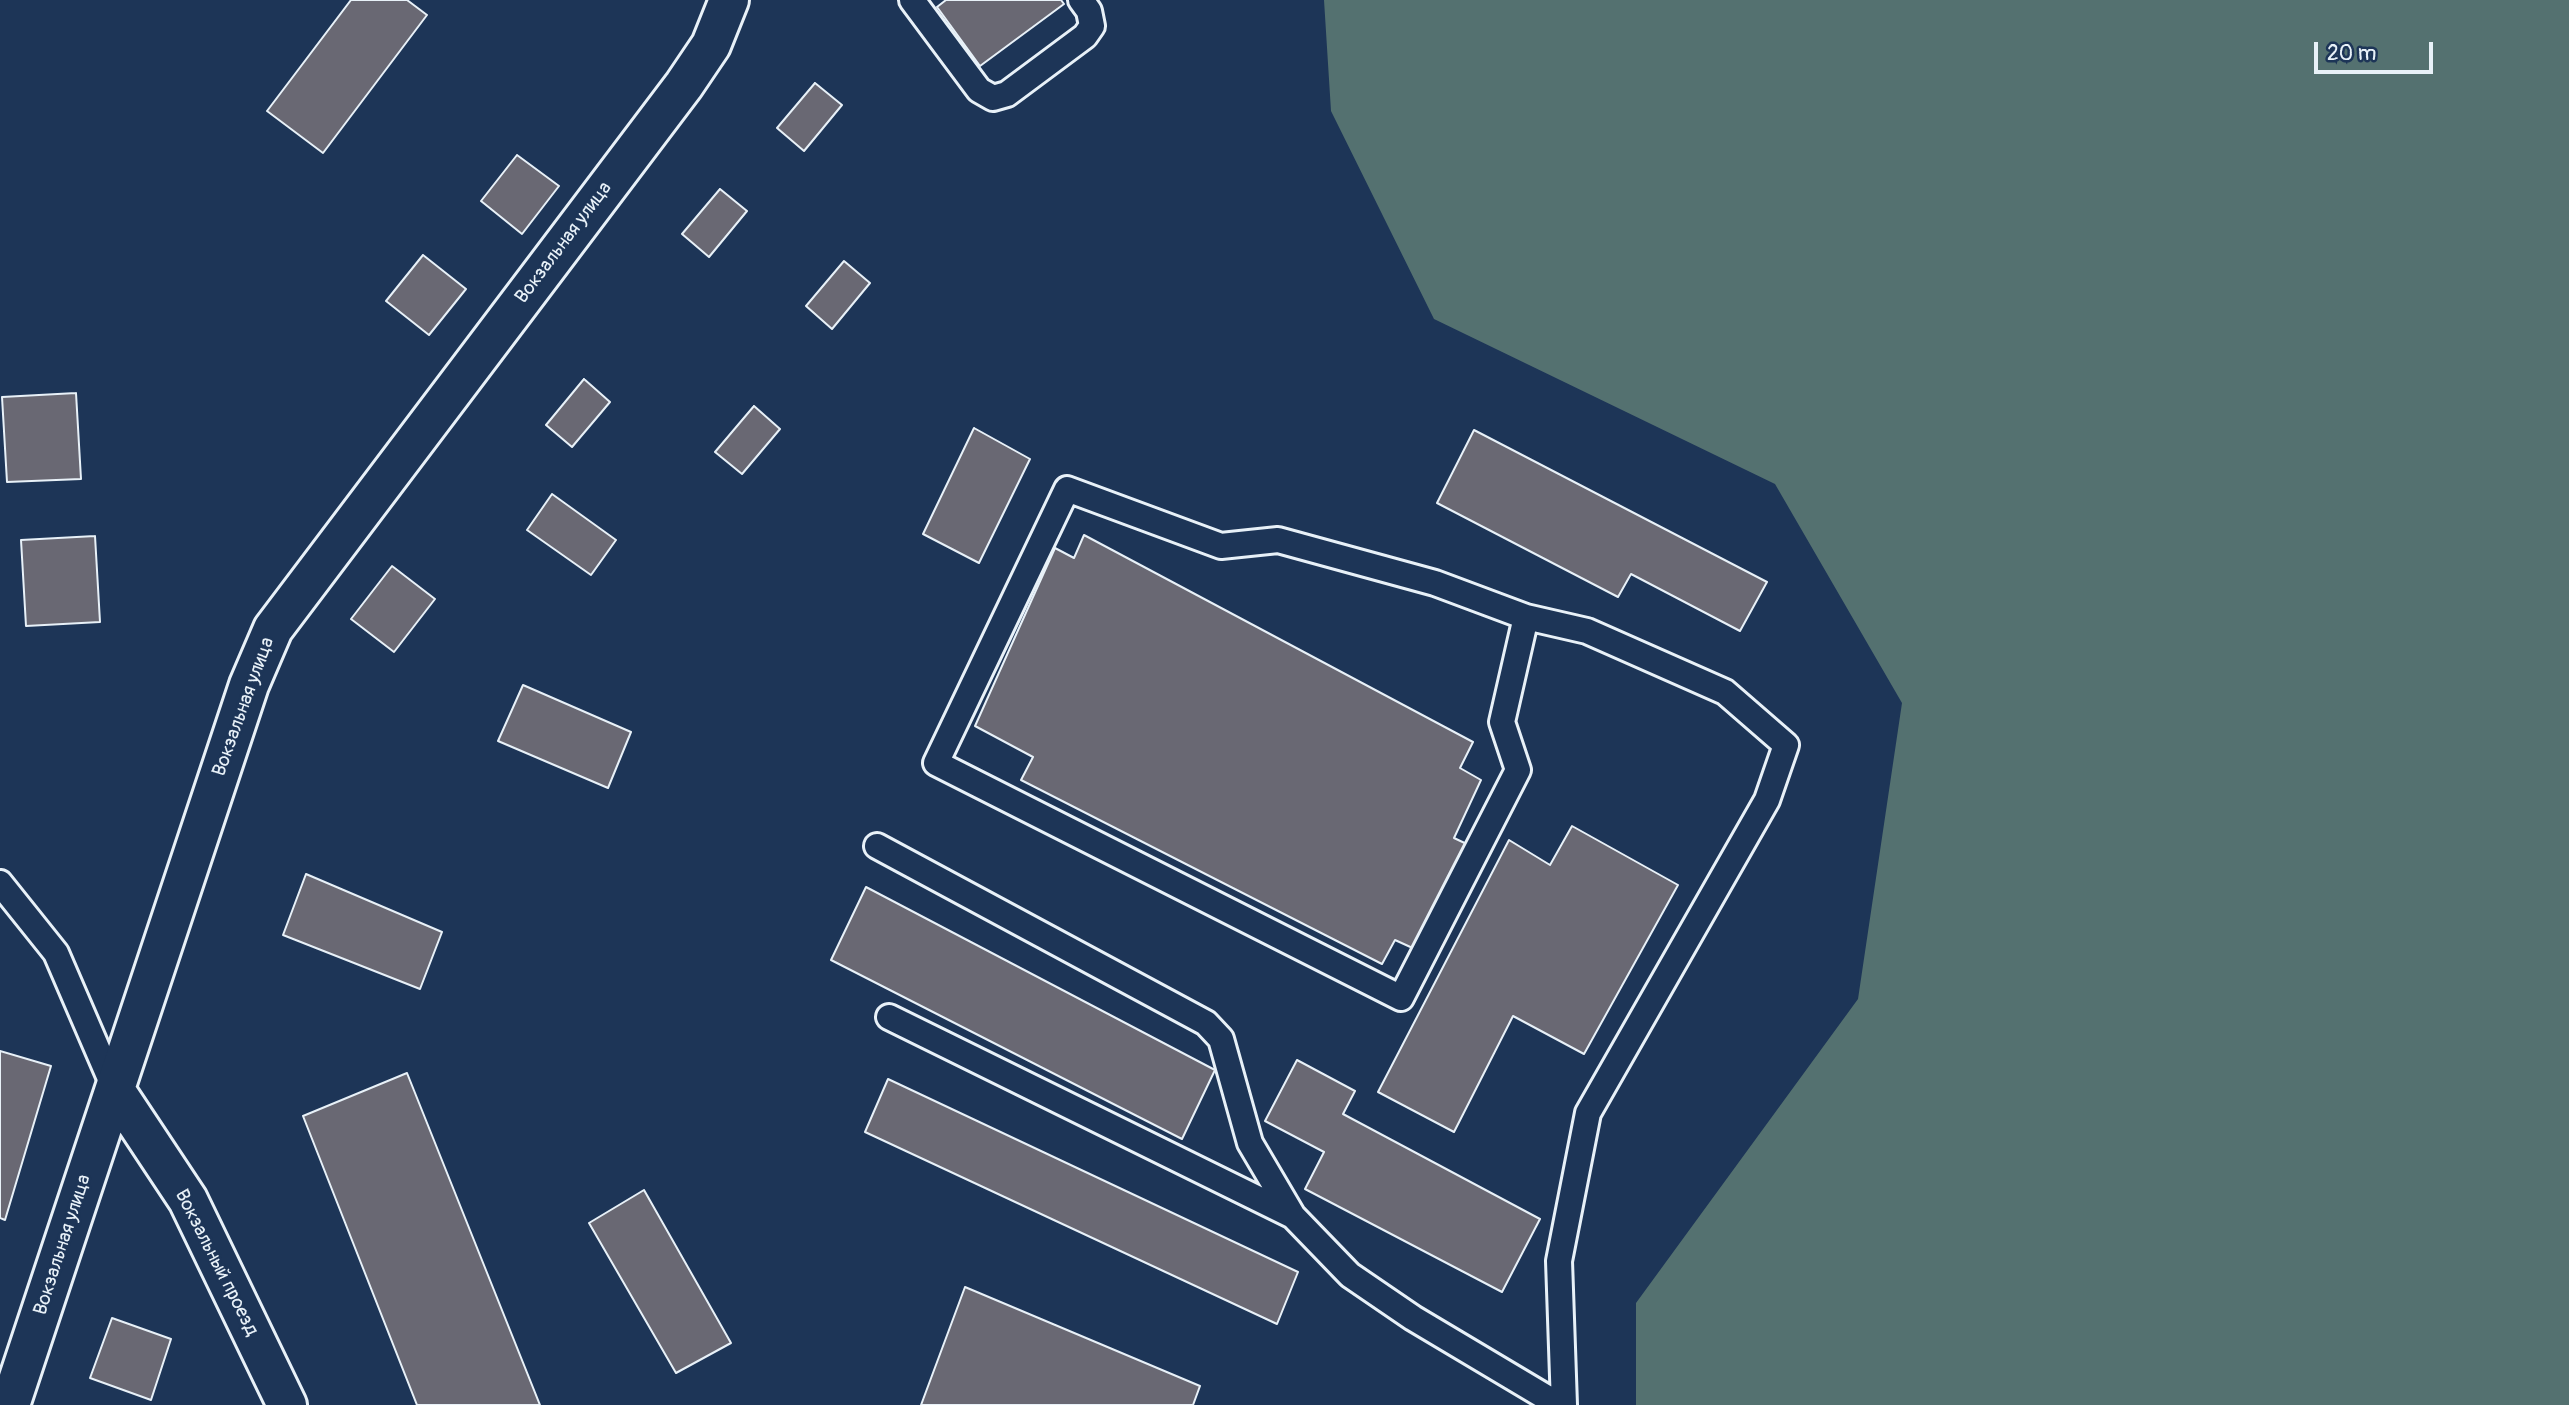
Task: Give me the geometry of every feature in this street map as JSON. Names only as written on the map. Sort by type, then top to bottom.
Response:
[{"type":"street","name":"Вокзальная улица","points":[[10,1405],[249,685],[273,629],[684,85],[711,45],[729,0]]},
{"type":"street","name":"Вокзальный проезд","points":[[115,1090],[188,1200],[287,1405]]},
{"type":"lane","points":[[912,0],[979,90],[993,98],[1007,94],[1085,36],[1092,26],[1089,11],[1081,0]]},
{"type":"lane","points":[[1526,617],[1502,722],[1518,770],[1401,998],[936,763],[1067,489],[1221,546],[1279,540],[1435,583],[1526,617],[1587,631],[1725,692],[1786,745],[1768,800],[1588,1112],[1559,1261],[1564,1405]]},
{"type":"lane","points":[[877,846],[1206,1023],[1221,1039],[1250,1143],[1293,1216],[1350,1275],[1413,1318],[1559,1405]]},
{"type":"lane","points":[[0,883],[56,953],[115,1090]]},
{"type":"lane","points":[[889,1017],[1293,1216]]},
{"type":"green space","points":[[1324,0],[2569,0],[2569,1405],[1636,1405],[1636,1303],[1858,999],[1902,703],[1775,484],[1434,319],[1331,111]]},
{"type":"building","points":[[351,0],[407,0],[427,15],[323,153],[267,111]]},
{"type":"building","points":[[946,0],[1061,0],[1064,4],[980,66],[937,7]]},
{"type":"building","points":[[815,83],[842,105],[804,151],[777,128]]},
{"type":"building","points":[[517,155],[559,186],[522,234],[481,201]]},
{"type":"building","points":[[720,189],[747,211],[709,257],[682,234]]},
{"type":"building","points":[[423,255],[466,289],[429,335],[386,301]]},
{"type":"building","points":[[844,261],[870,283],[832,329],[806,306]]},
{"type":"building","points":[[584,379],[610,402],[572,447],[546,425]]},
{"type":"building","points":[[76,393],[81,479],[7,482],[2,397]]},
{"type":"building","points":[[754,406],[780,429],[742,474],[715,452]]},
{"type":"building","points":[[974,428],[1030,459],[979,563],[923,534]]},
{"type":"building","points":[[1474,430],[1767,582],[1740,631],[1631,574],[1618,597],[1437,503]]},
{"type":"building","points":[[552,494],[616,540],[591,575],[527,530]]},
{"type":"building","points":[[1084,535],[1473,742],[1460,768],[1481,780],[1454,838],[1471,846],[1417,950],[1395,940],[1382,964],[1021,780],[1033,757],[975,726],[1055,548],[1074,558]]},
{"type":"building","points":[[95,536],[100,622],[26,626],[21,540]]},
{"type":"building","points":[[392,566],[435,599],[394,652],[351,619]]},
{"type":"building","points":[[523,685],[631,732],[608,788],[498,741]]},
{"type":"building","points":[[1572,826],[1678,885],[1584,1054],[1513,1016],[1454,1132],[1378,1092],[1509,840],[1550,865]]},
{"type":"building","points":[[306,874],[442,932],[420,989],[283,935]]},
{"type":"building","points":[[866,887],[1215,1070],[1182,1139],[831,960]]},
{"type":"building","points":[[0,1051],[51,1066],[5,1220],[0,1218]]},
{"type":"building","points":[[1297,1060],[1355,1091],[1343,1114],[1540,1219],[1502,1292],[1305,1189],[1324,1152],[1265,1121]]},
{"type":"building","points":[[407,1073],[540,1405],[417,1405],[303,1116]]},
{"type":"building","points":[[888,1079],[1298,1272],[1277,1324],[865,1132]]},
{"type":"building","points":[[644,1190],[731,1343],[676,1373],[589,1223]]},
{"type":"building","points":[[965,1287],[1200,1386],[1193,1405],[921,1405]]},
{"type":"building","points":[[112,1318],[171,1339],[151,1400],[90,1378]]}]
